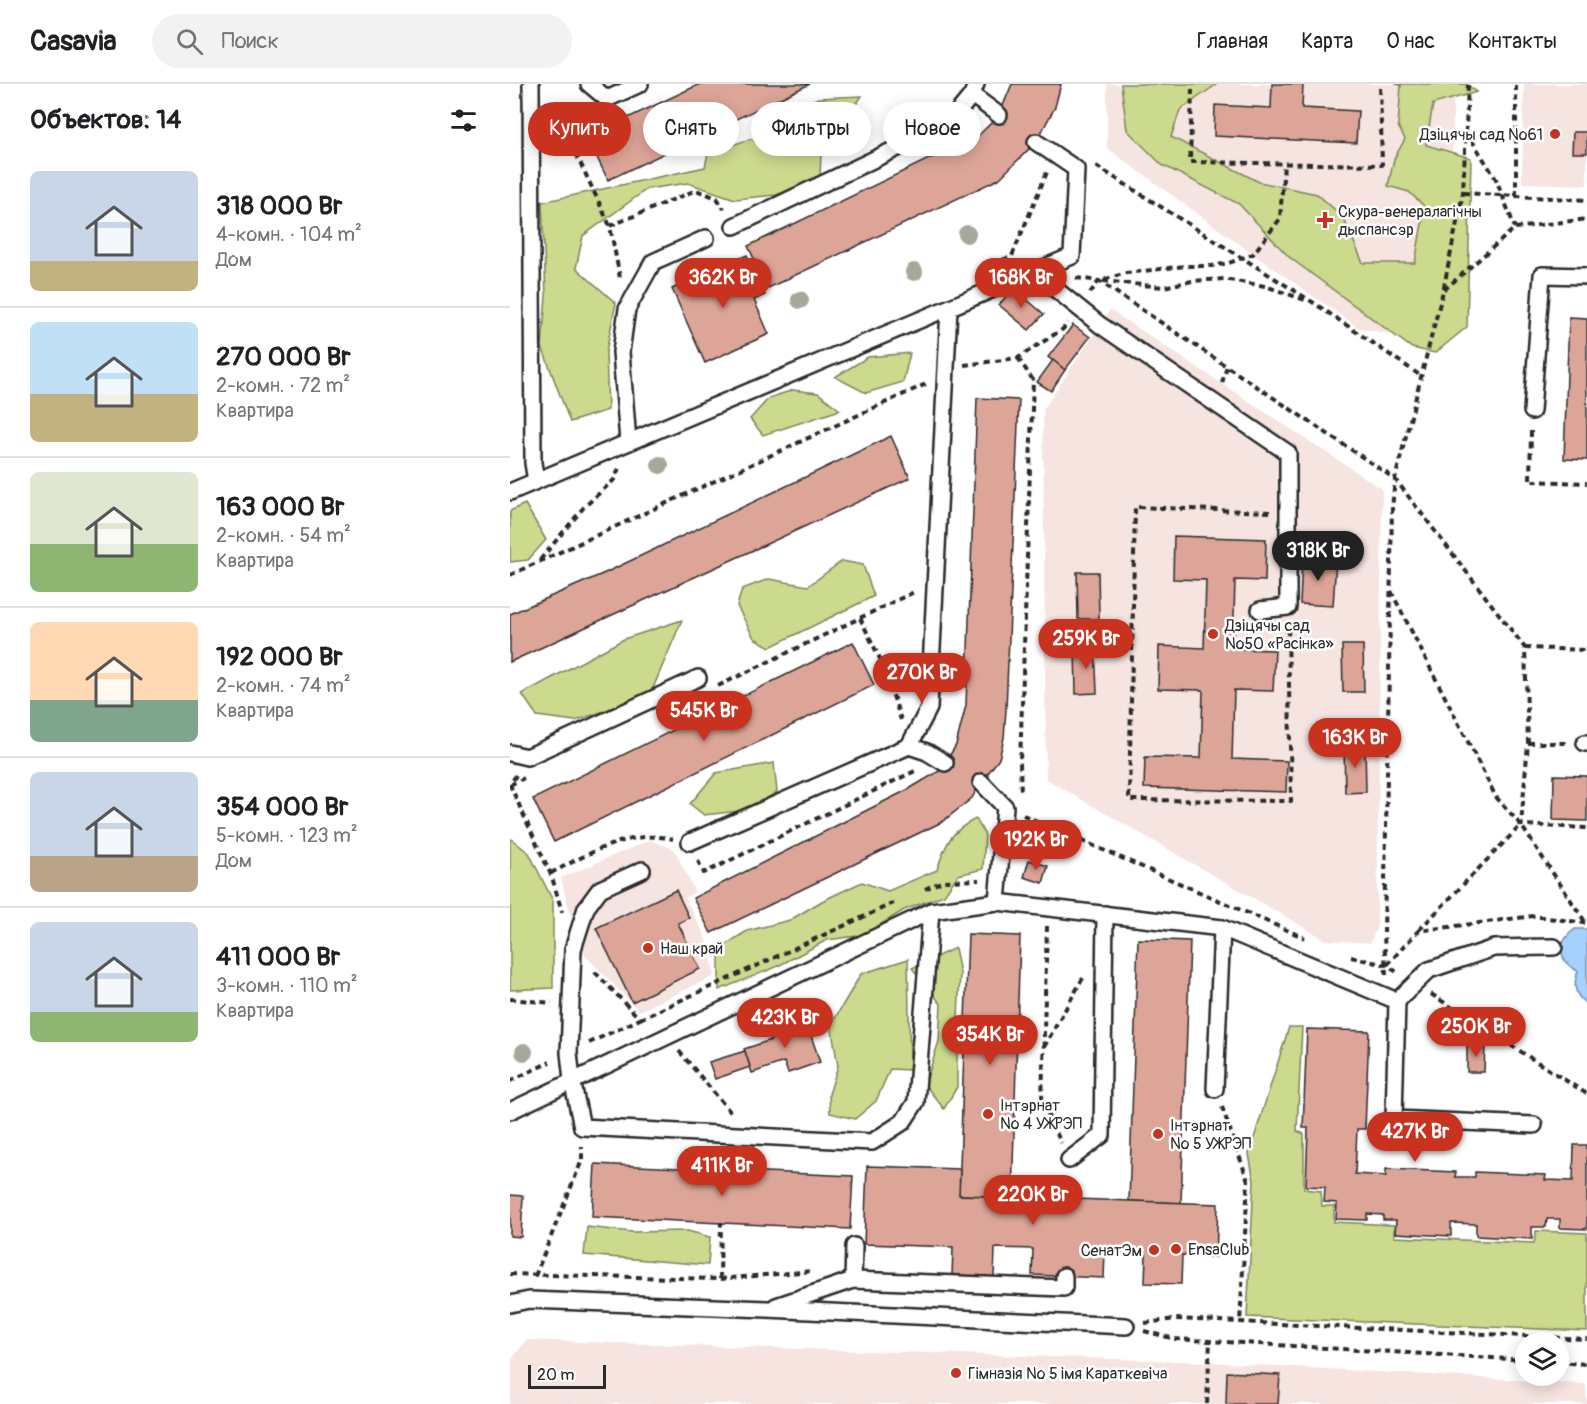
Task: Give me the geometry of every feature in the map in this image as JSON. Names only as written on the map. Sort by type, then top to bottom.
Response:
[{"type":"lane","points":[[531,84],[531,102]]},
{"type":"lane","points":[[589,84],[607,99],[640,84]]},
{"type":"lane","points":[[734,226],[948,124],[974,89],[999,115]]},
{"type":"lane","points":[[510,492],[1072,256],[1076,169],[1036,142]]},
{"type":"lane","points":[[531,156],[533,451],[536,481]]},
{"type":"lane","points":[[628,442],[621,352],[627,309],[653,262],[706,238]]},
{"type":"lane","points":[[1034,272],[1100,325],[1288,453],[1288,607],[1260,610]]},
{"type":"lane","points":[[1532,411],[1542,275],[1587,276]]},
{"type":"lane","points":[[690,842],[909,746],[929,708],[949,308]]},
{"type":"lane","points":[[510,753],[527,757],[698,678]]},
{"type":"lane","points":[[909,746],[927,752],[945,763]]},
{"type":"lane","points":[[981,782],[1005,807],[997,902]]},
{"type":"lane","points":[[642,870],[600,889],[586,908],[573,949],[569,1053],[582,1127],[872,1142],[903,1122],[916,1102],[931,911]]},
{"type":"lane","points":[[510,1111],[931,911],[997,902],[1222,928],[1390,998]]},
{"type":"lane","points":[[1069,1160],[1102,1135],[1105,914]]},
{"type":"lane","points":[[1215,1089],[1222,928]]},
{"type":"lane","points":[[1390,998],[1429,970],[1494,948],[1554,947]]},
{"type":"lane","points":[[1390,998],[1394,1119],[1534,1125]]},
{"type":"lane","points":[[853,1273],[854,1246]]},
{"type":"lane","points":[[767,1309],[853,1273],[1064,1288],[1064,1276]]},
{"type":"lane","points":[[510,1304],[529,1300],[1126,1326]]},
{"type":"path","points":[[1192,89],[1190,162],[1383,165],[1380,84]]},
{"type":"path","points":[[1390,998],[1384,935],[1392,509],[1395,479],[1443,291],[1463,193],[1468,84]]},
{"type":"path","points":[[1516,84],[1516,196]]},
{"type":"path","points":[[602,102],[607,99]]},
{"type":"path","points":[[1466,130],[1496,179],[1515,228]]},
{"type":"path","points":[[577,156],[610,226],[627,309]]},
{"type":"path","points":[[1054,156],[1012,256],[1034,272],[1163,287],[1192,281],[1224,279],[1265,286],[1314,303]]},
{"type":"path","points":[[1076,169],[1086,160],[1314,303],[1421,375]]},
{"type":"path","points":[[510,575],[946,375],[963,365],[1018,358],[1063,329],[1099,280],[1141,270],[1212,266],[1229,263],[1252,254],[1280,219],[1284,164]]},
{"type":"path","points":[[610,226],[696,190],[717,198],[734,226]]},
{"type":"path","points":[[1463,193],[1587,200]]},
{"type":"path","points":[[1443,291],[1515,228],[1587,219]]},
{"type":"path","points":[[1099,280],[1395,479],[1525,648],[1528,743],[1521,825],[1386,965]]},
{"type":"path","points":[[1018,358],[1033,380],[1020,763],[1021,794]]},
{"type":"path","points":[[1532,411],[1530,481],[1587,483]]},
{"type":"path","points":[[539,562],[584,507],[614,480],[628,442]]},
{"type":"path","points":[[1288,513],[1135,507],[1129,800],[1292,801],[1288,607]]},
{"type":"path","points":[[712,688],[936,581]]},
{"type":"path","points":[[1390,589],[1496,797],[1521,825],[1587,923]]},
{"type":"path","points":[[860,618],[883,665],[909,746]]},
{"type":"path","points":[[1525,648],[1587,650]]},
{"type":"path","points":[[1528,743],[1586,743]]},
{"type":"path","points":[[551,873],[591,853],[633,838],[657,835],[690,842],[704,873],[918,769],[927,752]]},
{"type":"path","points":[[510,785],[527,757]]},
{"type":"path","points":[[510,785],[531,775]]},
{"type":"path","points":[[510,785],[551,873],[573,949]]},
{"type":"path","points":[[1022,804],[1022,815]]},
{"type":"path","points":[[1521,825],[1587,828]]},
{"type":"path","points":[[1048,908],[1042,1101],[1069,1160]]},
{"type":"path","points":[[1418,931],[1533,916],[1587,923]]},
{"type":"path","points":[[1044,1048],[1104,941]]},
{"type":"path","points":[[510,999],[571,1005]]},
{"type":"path","points":[[667,1036],[750,1136]]},
{"type":"path","points":[[1215,1089],[1248,1181],[1240,1322]]},
{"type":"path","points":[[529,1300],[536,1275],[582,1160],[582,1127]]},
{"type":"path","points":[[1067,1199],[1068,1185]]},
{"type":"path","points":[[720,1279],[721,1222]]},
{"type":"path","points":[[510,1274],[720,1279],[853,1273]]},
{"type":"path","points":[[1126,1326],[1176,1319],[1587,1338]]},
{"type":"path","points":[[1126,1326],[1175,1339],[1515,1359]]},
{"type":"path","points":[[1207,1404],[1210,1341]]},
{"type":"path","points":[[1569,1363],[1587,1364]]},
{"type":"shaded area","name":"Скура-венералагічны дыспансэр","points":[[1107,84],[1454,84],[1451,186],[1400,336],[1359,328],[1107,148]]},
{"type":"shaded area","name":"Дзіцячы сад №61","points":[[1524,84],[1587,84],[1587,185],[1522,183]]},
{"type":"shaded area","name":"Дзіцячы сад №50 «Расінка»","points":[[1110,310],[1382,489],[1377,926],[1370,943],[1326,940],[1046,779],[1043,410]]},
{"type":"shaded area","points":[[650,840],[674,849],[695,892],[685,898],[705,936],[715,976],[639,1011],[580,950],[561,878]]},
{"type":"shaded area","name":"Гімназія № 5 імя Караткевіча","points":[[526,1340],[1208,1362],[1515,1380],[1515,1386],[1586,1384],[1587,1404],[510,1404],[510,1362]]},
{"type":"green space","points":[[1121,84],[1217,84],[1180,110],[1171,137],[1259,182],[1317,194],[1343,217],[1363,263],[1415,263],[1425,207],[1409,192],[1388,186],[1394,159],[1405,139],[1398,126],[1401,85],[1395,84],[1466,84],[1477,92],[1433,104],[1426,145],[1471,158],[1467,327],[1435,353],[1412,348],[1289,257],[1239,204],[1162,165],[1127,130]]},
{"type":"green space","points":[[862,96],[858,102],[809,102],[818,98]]},
{"type":"green space","points":[[750,139],[751,156],[821,156],[820,179],[776,195],[735,199],[688,183],[647,189],[583,236],[576,268],[616,303],[606,352],[608,410],[570,422],[542,347],[546,296],[542,202],[705,167],[707,156],[739,156],[739,143]]},
{"type":"green space","points":[[910,353],[903,382],[866,393],[835,377],[868,357]]},
{"type":"green space","points":[[793,390],[818,393],[840,410],[763,435],[750,419],[769,398]]},
{"type":"green space","points":[[525,504],[546,540],[528,560],[510,562],[510,511]]},
{"type":"green space","points":[[842,561],[863,565],[874,596],[770,647],[754,638],[737,606],[742,589],[769,579],[808,586]]},
{"type":"green space","points":[[682,620],[653,688],[642,698],[575,721],[537,716],[522,694],[624,639]]},
{"type":"green space","points":[[774,763],[777,792],[749,810],[704,815],[690,804],[716,773]]},
{"type":"green space","points":[[976,819],[985,835],[983,869],[958,875],[944,895],[904,910],[864,935],[827,940],[776,967],[719,990],[719,949],[747,931],[790,920],[822,901],[862,882],[888,891],[937,870],[950,839],[960,828]]},
{"type":"green space","points":[[510,838],[529,853],[553,901],[553,988],[510,990]]},
{"type":"green space","points":[[955,948],[960,973],[957,1087],[944,1109],[925,1085],[939,1041],[941,1004],[912,968]]},
{"type":"green space","points":[[908,959],[910,1070],[890,1069],[876,1101],[855,1119],[830,1113],[829,1094],[838,1066],[831,1025],[861,974]]},
{"type":"green space","points":[[1289,1027],[1302,1027],[1297,1131],[1304,1134],[1304,1189],[1321,1191],[1322,1206],[1334,1206],[1334,1222],[1394,1225],[1394,1237],[1534,1243],[1536,1231],[1587,1233],[1587,1331],[1247,1317],[1254,1181],[1249,1154]]},
{"type":"green space","points":[[587,1227],[632,1232],[688,1231],[710,1237],[708,1265],[584,1255]]},
{"type":"water","points":[[1575,929],[1587,929],[1587,1004],[1577,993],[1575,981],[1578,971],[1566,962],[1562,951],[1565,940]]},
{"type":"building","points":[[700,84],[810,84],[772,102],[751,102],[751,112],[739,118],[739,102],[662,102]]},
{"type":"building","points":[[1012,84],[1061,84],[1055,107],[1036,142],[999,179],[768,288],[748,246],[935,156],[981,156],[981,133],[999,115]]},
{"type":"building","points":[[1272,84],[1303,84],[1302,108],[1358,111],[1356,143],[1214,136],[1215,105],[1271,108]]},
{"type":"building","points":[[643,111],[643,156],[658,156],[608,180],[596,156],[631,156],[631,116]]},
{"type":"building","points":[[1573,132],[1587,132],[1587,153],[1572,153]]},
{"type":"building","points":[[747,255],[765,295],[754,300],[769,334],[705,363],[672,289]]},
{"type":"building","points":[[1013,288],[1044,314],[1029,330],[999,305]]},
{"type":"building","points":[[1569,317],[1587,318],[1587,460],[1564,459]]},
{"type":"building","points":[[1073,325],[1090,337],[1065,370],[1048,357]]},
{"type":"building","points":[[1053,360],[1065,370],[1051,391],[1037,382]]},
{"type":"building","points":[[977,398],[1019,400],[1006,709],[1004,738],[999,759],[972,798],[942,822],[711,933],[693,898],[909,789],[941,770],[956,745],[966,705]]},
{"type":"building","points":[[891,436],[910,478],[510,662],[510,614],[607,572]]},
{"type":"building","points":[[1174,536],[1266,539],[1265,581],[1235,580],[1233,649],[1275,650],[1273,691],[1234,690],[1232,759],[1287,761],[1286,792],[1144,788],[1145,757],[1201,758],[1203,690],[1158,689],[1159,646],[1204,648],[1206,580],[1173,579]]},
{"type":"building","points":[[1302,559],[1336,560],[1333,606],[1300,604]]},
{"type":"building","points":[[1077,572],[1098,572],[1099,619],[1078,619]]},
{"type":"building","points":[[853,642],[874,685],[554,842],[533,799]]},
{"type":"building","points":[[1342,645],[1363,645],[1364,692],[1343,692]]},
{"type":"building","points":[[1075,647],[1095,647],[1097,693],[1076,694]]},
{"type":"building","points":[[1344,745],[1365,745],[1366,792],[1345,793]]},
{"type":"building","points":[[1554,775],[1587,776],[1587,821],[1553,820]]},
{"type":"building","points":[[1029,860],[1048,866],[1043,883],[1024,877]]},
{"type":"building","name":"Наш край","points":[[676,890],[689,918],[678,923],[700,969],[632,1002],[596,928]]},
{"type":"building","name":"Інтэрнат № 4 УЖРЭП","points":[[968,934],[1020,936],[1012,1197],[959,1195]]},
{"type":"building","name":"Інтэрнат № 5 УЖРЭП","points":[[1138,939],[1190,941],[1181,1203],[1129,1201]]},
{"type":"building","points":[[805,1018],[820,1062],[788,1073],[784,1062],[752,1073],[744,1049],[771,1040],[768,1031]]},
{"type":"building","points":[[1307,1029],[1369,1031],[1365,1129],[1357,1129],[1355,1174],[1386,1176],[1386,1169],[1456,1172],[1455,1177],[1475,1177],[1475,1172],[1546,1175],[1545,1180],[1573,1181],[1574,1145],[1587,1145],[1587,1229],[1560,1228],[1560,1219],[1547,1219],[1546,1227],[1532,1227],[1532,1239],[1476,1236],[1476,1224],[1451,1223],[1451,1236],[1395,1233],[1396,1220],[1383,1220],[1383,1215],[1367,1214],[1367,1220],[1336,1219],[1337,1203],[1324,1202],[1325,1187],[1306,1186],[1308,1128],[1303,1128]]},
{"type":"building","points":[[1467,1044],[1485,1044],[1484,1072],[1467,1072]]},
{"type":"building","points":[[745,1051],[750,1067],[715,1079],[709,1062]]},
{"type":"building","points":[[595,1164],[853,1176],[850,1229],[592,1217]]},
{"type":"building","points":[[867,1166],[960,1169],[959,1195],[1218,1204],[1216,1257],[1182,1255],[1181,1284],[1145,1283],[1146,1254],[1105,1252],[1104,1278],[1032,1275],[1033,1249],[995,1248],[994,1277],[952,1276],[953,1247],[864,1244]]},
{"type":"building","points":[[510,1195],[523,1196],[521,1237],[510,1236]]},
{"type":"building","points":[[1227,1372],[1280,1375],[1278,1404],[1226,1404]]},
{"type":"place","name":"Дзіцячы сад №61","points":[[1555,134]]},
{"type":"place","name":"Скура-венералагічны дыспансэр","points":[[1325,220]]},
{"type":"place","name":"Дзіцячы сад №50 «Расінка»","points":[[1213,634]]},
{"type":"place","name":"Наш край","points":[[648,948]]},
{"type":"place","name":"Інтэрнат № 4 УЖРЭП","points":[[988,1114]]},
{"type":"place","name":"Інтэрнат № 5 УЖРЭП","points":[[1158,1134]]},
{"type":"place","name":"EnsaClub","points":[[1176,1249]]},
{"type":"place","name":"СенатЭм","points":[[1154,1250]]},
{"type":"place","name":"Гімназія № 5 імя Караткевіча","points":[[956,1373]]}]
